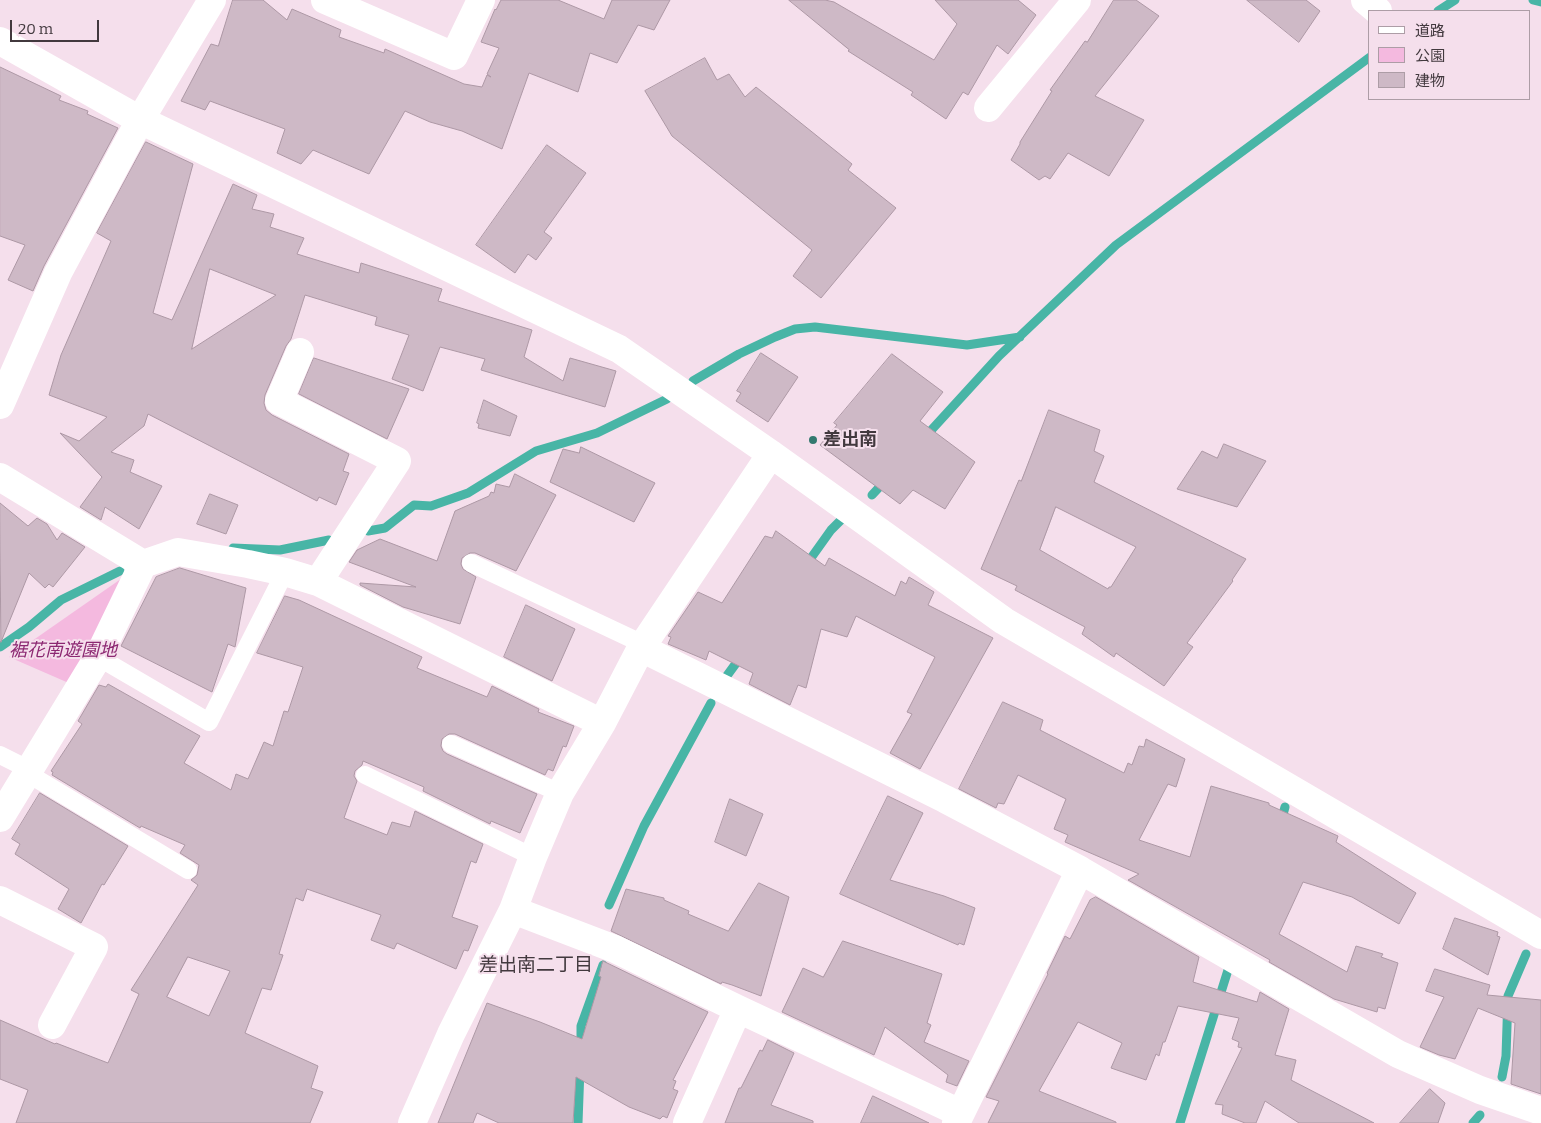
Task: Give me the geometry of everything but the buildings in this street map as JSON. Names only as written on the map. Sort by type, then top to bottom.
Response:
[{"type":"street","points":[[0,405],[58,273],[140,120],[212,0]]},
{"type":"street","points":[[325,0],[454,56],[481,0]]},
{"type":"street","points":[[988,108],[1077,0]]},
{"type":"street","points":[[1365,0],[1377,10]]},
{"type":"street","points":[[0,41],[140,120],[619,349],[771,454],[1004,621],[1541,935]]},
{"type":"street","points":[[300,352],[279,401],[397,461],[318,582]]},
{"type":"street","points":[[412,1123],[451,1034],[513,910],[560,793],[602,723],[642,646],[771,454]]},
{"type":"street","points":[[0,476],[143,564]]},
{"type":"street","points":[[0,818],[98,657],[143,564],[178,552],[285,572],[318,582],[602,723]]},
{"type":"street","points":[[642,646],[1080,870],[1398,1054],[1480,1090],[1541,1111]]},
{"type":"street","points":[[513,910],[615,949],[958,1118],[1080,870]]},
{"type":"street","points":[[0,900],[94,947],[52,1025]]},
{"type":"street","points":[[687,1123],[738,1009]]},
{"type":"lane","points":[[471,563],[642,646]]},
{"type":"lane","points":[[98,657],[209,722],[285,572]]},
{"type":"lane","points":[[451,744],[560,793]]},
{"type":"lane","points":[[0,755],[188,870]]},
{"type":"lane","points":[[365,775],[533,857]]},
{"type":"green space","name":"裾花南遊園地","points":[[128,574],[71,684],[9,657]]},
{"type":"waterway","points":[[1440,10],[1455,0]]},
{"type":"waterway","points":[[1533,0],[1541,2]]},
{"type":"waterway","points":[[925,437],[999,356],[1116,245],[1368,58]]},
{"type":"waterway","points":[[693,381],[739,354],[795,329],[815,327],[967,345],[1020,337]]},
{"type":"waterway","points":[[368,531],[385,528],[414,505],[431,506],[468,493],[536,451],[597,433],[667,399]]},
{"type":"waterway","points":[[872,495],[886,480]]},
{"type":"waterway","points":[[806,565],[831,530],[841,520]]},
{"type":"waterway","points":[[233,548],[280,550],[329,540]]},
{"type":"waterway","points":[[0,647],[29,627],[61,600],[120,571]]},
{"type":"waterway","points":[[726,677],[742,655]]},
{"type":"waterway","points":[[609,905],[644,826],[711,703]]},
{"type":"waterway","points":[[1281,822],[1285,807]]},
{"type":"waterway","points":[[1502,1077],[1506,1056],[1508,996],[1526,954]]},
{"type":"waterway","points":[[581,1050],[581,1026],[603,965]]},
{"type":"waterway","points":[[1180,1123],[1228,970]]},
{"type":"waterway","points":[[578,1123],[580,1068]]},
{"type":"waterway","points":[[1473,1123],[1480,1115]]},
{"type":"place","name":"差出南","points":[[813,440]]},
{"type":"district","name":"差出南二丁目","points":[[536,966]]}]
